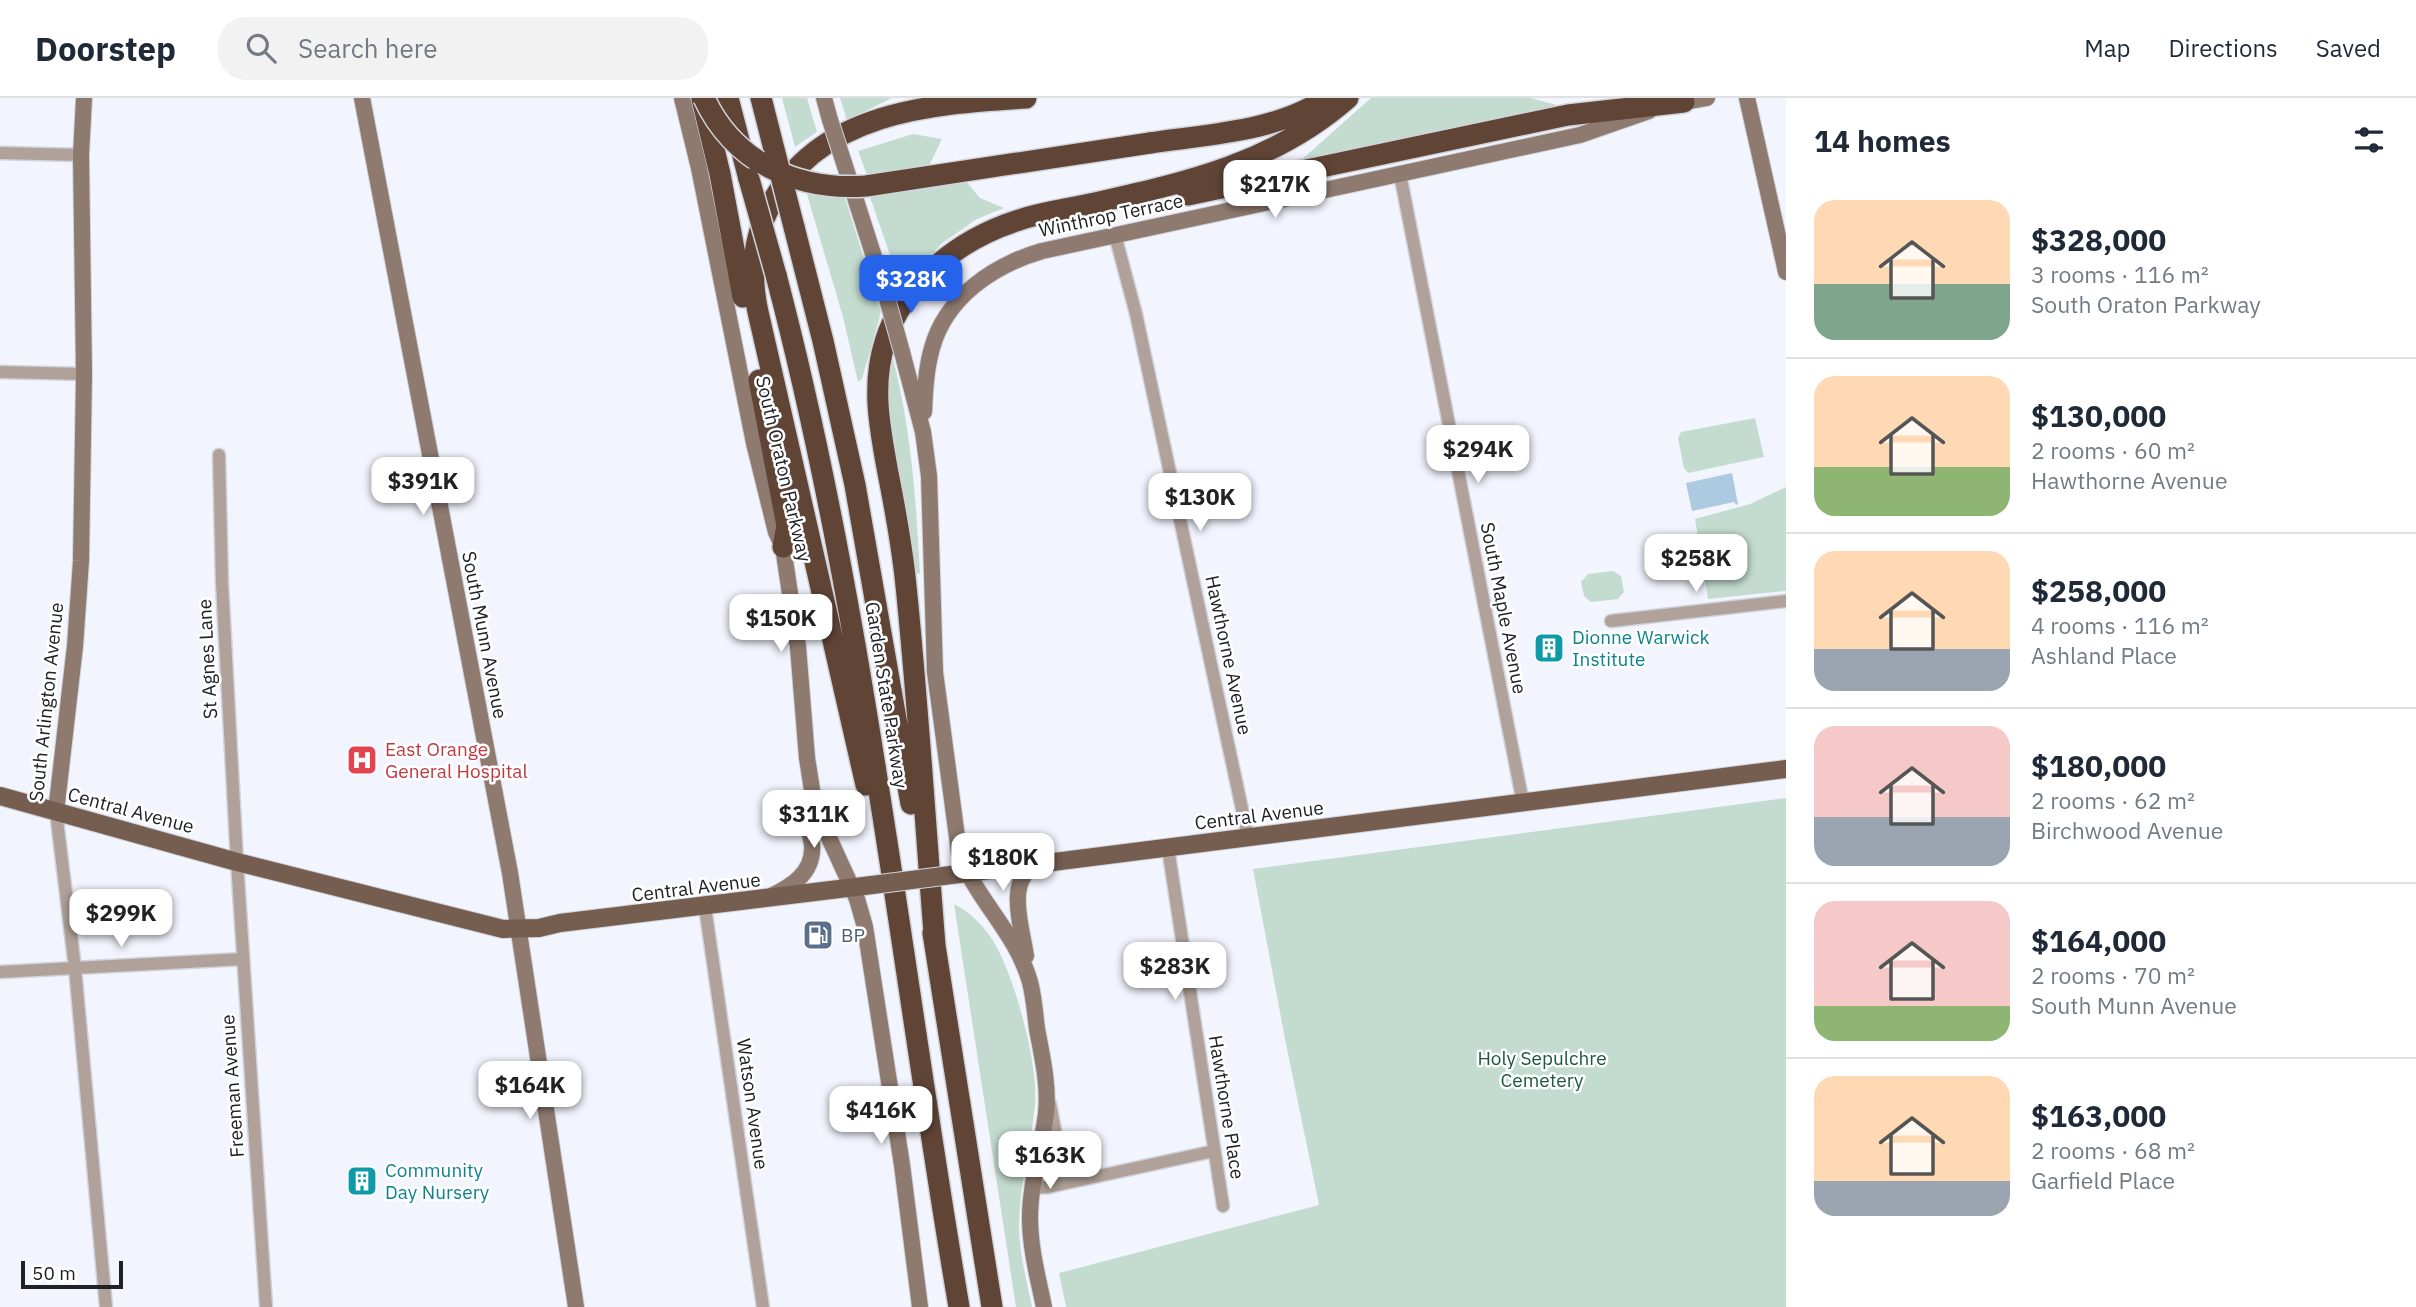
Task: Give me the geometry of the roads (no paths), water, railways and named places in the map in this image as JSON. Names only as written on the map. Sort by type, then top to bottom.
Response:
[{"type":"highway","points":[[703,98],[787,526],[783,547]]},
{"type":"highway","points":[[703,98],[722,128],[751,157],[785,176],[829,187],[866,186],[1269,124],[1298,114],[1327,98]]},
{"type":"highway","name":"Garden State Parkway","points":[[728,98],[776,275],[839,550],[875,759],[959,1307]]},
{"type":"highway","name":"Garden State Parkway","points":[[761,98],[829,363],[865,532],[935,945],[992,1307]]},
{"type":"highway","points":[[898,920],[758,312],[753,259],[763,221],[785,181],[814,153],[843,134],[877,119],[914,109],[950,103],[1026,98]]},
{"type":"highway","points":[[935,945],[905,575],[878,411],[877,376],[882,352],[896,317],[918,285],[938,264],[987,232],[1020,219],[1204,177],[1252,160],[1305,130],[1348,98]]},
{"type":"highway","points":[[1141,193],[1172,198],[1568,116],[1684,102]]},
{"type":"main road","name":"South Arlington Avenue","points":[[56,811],[75,646],[81,561],[84,374],[81,155],[84,98]]},
{"type":"main road","name":"South Munn Avenue","points":[[362,98],[520,929],[576,1307]]},
{"type":"main road","name":"South Oraton Parkway","points":[[682,98],[699,168],[754,443],[776,532],[783,547],[799,647],[807,758],[813,796],[852,888],[866,932],[901,1154],[920,1307]]},
{"type":"main road","points":[[824,98],[884,288],[923,432],[932,523],[935,672],[958,845],[968,873],[1014,942],[1030,982]]},
{"type":"main road","name":"Winthrop Terrace","points":[[923,432],[926,373],[932,345],[946,317],[965,294],[991,273],[1021,258],[1115,235],[1580,135],[1656,109],[1707,98]]},
{"type":"main road","points":[[1747,98],[1786,269]]},
{"type":"main road","name":"Central Avenue","points":[[0,796],[237,862],[485,925],[520,929],[1786,769]]},
{"type":"main road","points":[[762,900],[794,882],[808,869],[812,859],[812,845],[807,816],[813,796]]},
{"type":"main road","points":[[1036,864],[1023,873],[1018,886],[1045,1080],[1046,1115],[1032,1188],[1031,1241],[1044,1307]]},
{"type":"street","points":[[0,153],[81,155]]},
{"type":"street","name":"South Maple Avenue","points":[[1400,174],[1523,803]]},
{"type":"street","name":"Hawthorne Avenue","points":[[1115,235],[1136,314],[1248,837]]},
{"type":"street","points":[[0,372],[84,374]]},
{"type":"street","name":"St Agnes Lane","points":[[219,454],[222,583],[237,862]]},
{"type":"street","points":[[1611,621],[1786,601]]},
{"type":"street","name":"South Arlington Avenue","points":[[56,811],[75,968],[106,1307]]},
{"type":"street","name":"Hawthorne Place","points":[[1168,848],[1223,1206]]},
{"type":"street","name":"Freeman Avenue","points":[[237,862],[266,1307]]},
{"type":"street","name":"Watson Avenue","points":[[705,907],[763,1307]]},
{"type":"street","points":[[0,972],[243,958]]},
{"type":"street","points":[[1045,1080],[1065,1183]]},
{"type":"street","points":[[1032,1188],[1214,1151]]},
{"type":"water","points":[[1732,473],[1738,504],[1734,502],[1692,511],[1686,483]]},
{"type":"place","name":"Dionne Warwick Institute","points":[[1549,648]]},
{"type":"place","name":"East Orange General Hospital","points":[[362,760]]},
{"type":"place","name":"BP","points":[[818,935]]},
{"type":"place","name":"Community Day Nursery","points":[[362,1181]]},
{"type":"park label","name":"Holy Sepulchre Cemetery","points":[[1542,1069]]}]
